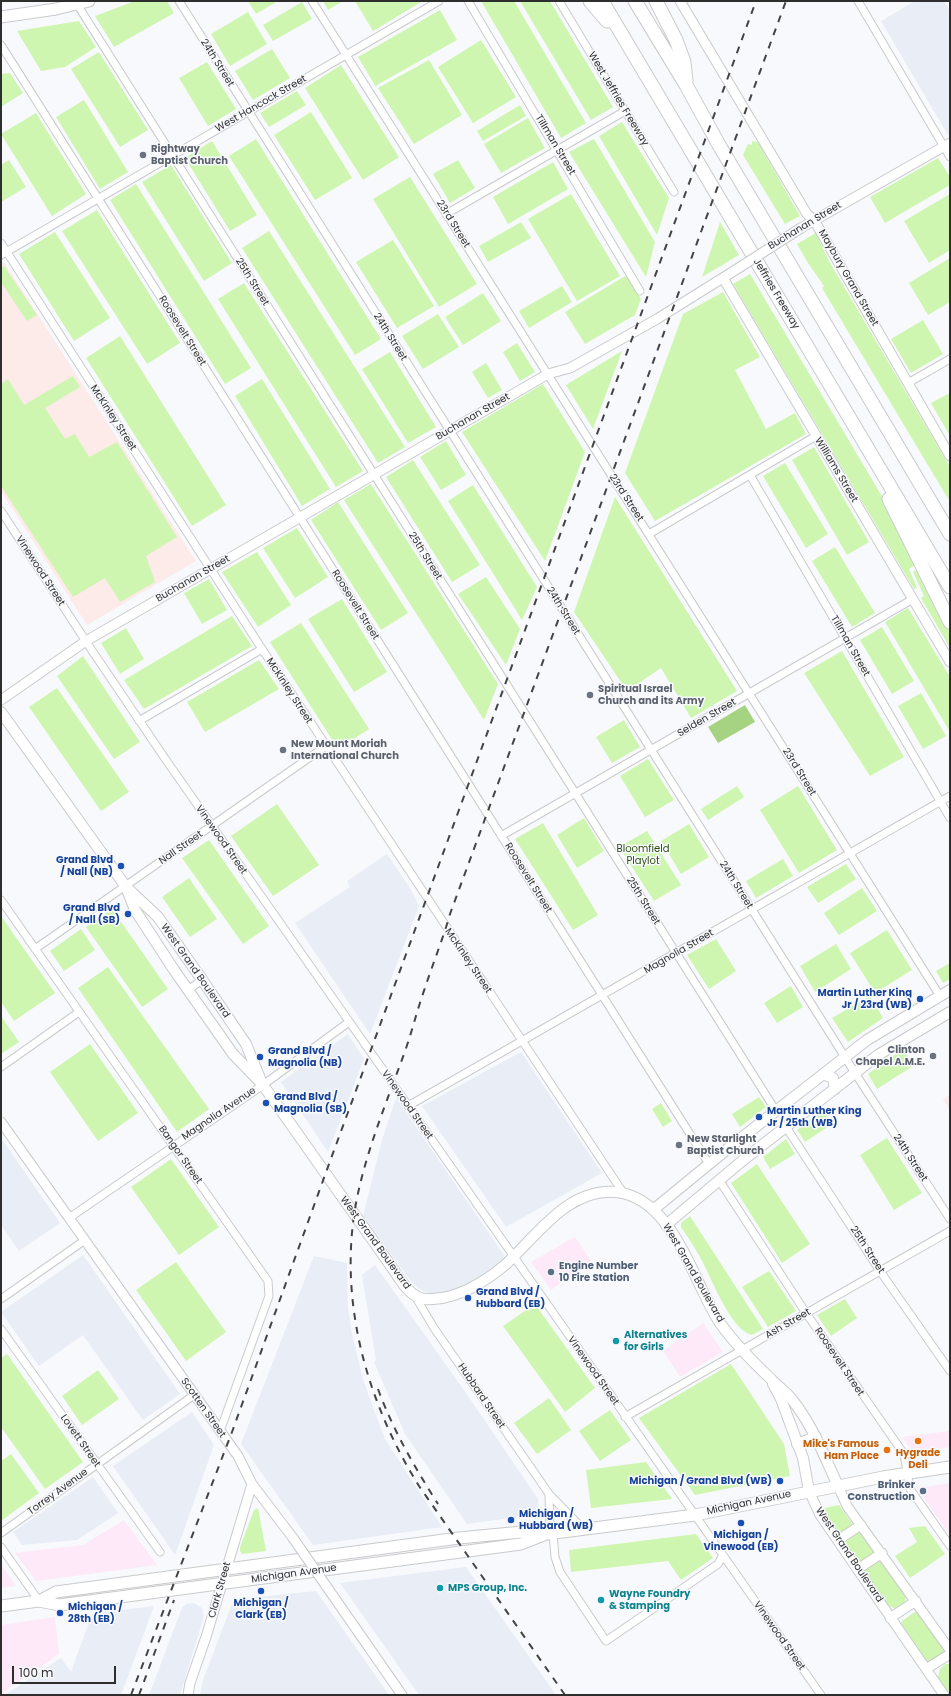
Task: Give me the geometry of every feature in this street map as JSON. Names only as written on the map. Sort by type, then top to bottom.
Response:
[{"type":"highway","points":[[590,1],[630,49]]},
{"type":"highway","name":"Jeffries Freeway","points":[[602,1],[950,587]]},
{"type":"highway","points":[[635,1],[950,534]]},
{"type":"highway","points":[[656,1],[676,40],[684,62],[686,85]]},
{"type":"highway","points":[[840,402],[950,622]]},
{"type":"main road","points":[[1,17],[56,9],[75,2],[89,1]]},
{"type":"main road","name":"West Grand Boulevard","points":[[1,712],[126,887],[158,917],[246,1044],[262,1085]]},
{"type":"main road","name":"West Grand Boulevard","points":[[126,887],[134,910],[232,1054],[262,1085],[408,1290],[415,1296],[420,1298],[436,1299],[460,1293],[481,1282],[504,1265],[540,1228],[573,1203],[592,1195],[616,1192],[640,1200],[653,1210],[666,1225],[685,1255],[720,1322],[742,1350],[795,1402],[816,1437],[838,1486]]},
{"type":"main road","points":[[653,1210],[731,1146],[867,1040],[950,990]]},
{"type":"main road","points":[[666,1225],[742,1160],[878,1055],[950,1012]]},
{"type":"main road","points":[[867,1040],[868,1050],[878,1055]]},
{"type":"main road","points":[[823,1074],[833,1078],[835,1089]]},
{"type":"main road","points":[[753,1129],[754,1141],[764,1144]]},
{"type":"main road","points":[[731,1146],[740,1151],[742,1160]]},
{"type":"main road","name":"West Grand Boulevard","points":[[772,1380],[803,1458],[809,1491]]},
{"type":"main road","points":[[797,1444],[816,1437]]},
{"type":"main road","name":"Michigan Avenue","points":[[39,1601],[56,1592],[459,1538],[522,1532],[550,1533],[694,1515],[809,1491],[906,1473],[950,1467]]},
{"type":"main road","name":"Michigan Avenue","points":[[1,1606],[39,1601],[59,1605],[222,1584],[521,1544],[550,1533]]},
{"type":"street","name":"24th Street","points":[[179,1],[247,112],[855,1073],[950,1219]]},
{"type":"street","name":"23rd Street","points":[[312,1],[940,996]]},
{"type":"street","name":"West Hancock Street","points":[[4,253],[438,1]]},
{"type":"street","name":"Tillman Street","points":[[468,1],[640,291]]},
{"type":"street","name":"Maybury Grand Street","points":[[680,1],[807,214],[814,220],[950,456]]},
{"type":"street","points":[[858,1],[947,144],[950,157]]},
{"type":"street","name":"25th Street","points":[[75,2],[776,1111]]},
{"type":"street","name":"West Jeffries Freeway","points":[[560,4],[674,192]]},
{"type":"street","name":"Roosevelt Street","points":[[1,45],[709,1164]]},
{"type":"street","points":[[446,214],[625,111]]},
{"type":"street","name":"Buchanan Street","points":[[1,700],[86,641],[548,374],[570,368],[657,319],[814,220],[947,144]]},
{"type":"street","name":"McKinley Street","points":[[1,243],[4,253],[262,649],[624,1194]]},
{"type":"street","name":"Williams Street","points":[[723,278],[950,662]]},
{"type":"street","points":[[908,383],[950,359]]},
{"type":"street","points":[[649,534],[816,436]]},
{"type":"street","name":"Tillman Street","points":[[750,475],[950,818]]},
{"type":"street","name":"Vinewood Street","points":[[1,511],[139,722],[211,826],[821,1695]]},
{"type":"street","name":"Selden Street","points":[[501,836],[913,599]]},
{"type":"street","points":[[139,722],[262,649]]},
{"type":"street","name":"Nall Street","points":[[36,949],[326,746]]},
{"type":"street","name":"Magnolia Street","points":[[408,1106],[950,796]]},
{"type":"street","name":"Bangor Street","points":[[1,900],[268,1281],[270,1288],[269,1296],[220,1431]]},
{"type":"street","points":[[188,990],[202,980]]},
{"type":"street","points":[[1,1067],[79,1012]]},
{"type":"street","name":"Magnolia Avenue","points":[[69,1218],[262,1085],[349,1022]]},
{"type":"street","name":"Scotten Street","points":[[1,1122],[238,1456],[252,1484],[329,1590],[402,1695]]},
{"type":"street","name":"25th Street","points":[[786,1127],[880,1271],[950,1371]]},
{"type":"street","name":"Roosevelt Street","points":[[719,1180],[806,1313],[904,1454],[906,1473],[910,1489],[950,1546]]},
{"type":"street","name":"Ash Street","points":[[625,1417],[950,1231]]},
{"type":"street","points":[[1,1299],[85,1240]]},
{"type":"street","name":"Hubbard Street","points":[[415,1296],[434,1328],[549,1494],[582,1528]]},
{"type":"street","name":"Lovett Street","points":[[1,1329],[160,1552]]},
{"type":"street","name":"Torrey Avenue","points":[[1,1533],[194,1395]]},
{"type":"street","name":"Clark Street","points":[[188,1695],[190,1683],[206,1637],[252,1484]]},
{"type":"street","name":"West Grand Boulevard","points":[[838,1486],[847,1506],[950,1650]]},
{"type":"street","name":"West Grand Boulevard","points":[[809,1491],[820,1515],[944,1695]]},
{"type":"street","points":[[549,1494],[550,1533],[560,1572],[606,1641],[718,1564],[722,1555]]},
{"type":"street","points":[[838,1540],[861,1524]]},
{"type":"street","points":[[1,1547],[39,1601]]},
{"type":"street","points":[[858,1569],[882,1553]]},
{"type":"street","points":[[890,1618],[916,1601]]},
{"type":"street","points":[[926,1669],[950,1654]]},
{"type":"shaded area","points":[[915,1],[944,1],[950,11],[950,134],[948,135],[881,21]]},
{"type":"shaded area","points":[[4,262],[196,561],[87,625],[1,491],[1,264]]},
{"type":"shaded area","points":[[387,854],[410,888],[419,906],[370,1034],[295,923],[350,887],[347,881]]},
{"type":"shaded area","points":[[348,1034],[364,1059],[328,1152],[281,1082]]},
{"type":"shaded area","points":[[521,1052],[602,1173],[506,1227],[422,1106]]},
{"type":"shaded area","points":[[950,1095],[950,1111],[943,1099]]},
{"type":"shaded area","points":[[396,1098],[504,1255],[501,1263],[467,1285],[446,1293],[429,1293],[419,1289],[410,1280],[363,1216],[382,1140]]},
{"type":"shaded area","points":[[1,1138],[60,1223],[19,1251],[1,1225]]},
{"type":"shaded area","points":[[575,1237],[591,1261],[551,1290],[531,1262]]},
{"type":"shaded area","points":[[83,1255],[180,1394],[143,1420],[83,1335],[39,1366],[1,1312]]},
{"type":"shaded area","points":[[314,1256],[347,1263],[348,1308],[352,1334],[363,1379],[377,1418],[385,1439],[442,1527],[313,1545],[241,1444]]},
{"type":"shaded area","points":[[375,1265],[466,1393],[538,1499],[539,1514],[467,1524],[405,1434],[374,1362],[376,1360],[362,1275]]},
{"type":"shaded area","points":[[703,1323],[723,1352],[680,1377],[663,1351]]},
{"type":"shaded area","points":[[192,1412],[214,1445],[175,1555],[113,1466]]},
{"type":"shaded area","points":[[950,1431],[950,1447],[913,1452],[902,1437]]},
{"type":"shaded area","points":[[93,1477],[118,1513],[77,1540],[22,1545],[13,1532]]},
{"type":"shaded area","points":[[950,1483],[950,1535],[917,1488]]},
{"type":"shaded area","points":[[124,1520],[157,1565],[36,1581],[15,1553],[83,1545]]},
{"type":"shaded area","points":[[1,1564],[16,1586],[1,1588]]},
{"type":"shaded area","points":[[466,1567],[556,1695],[419,1695],[340,1583]]},
{"type":"shaded area","points":[[316,1591],[389,1695],[200,1695],[203,1680],[232,1604],[246,1598]]},
{"type":"shaded area","points":[[194,1603],[202,1608],[204,1616],[180,1695],[149,1695],[182,1608],[186,1604]]},
{"type":"shaded area","points":[[154,1606],[121,1695],[5,1695],[61,1658],[71,1672],[92,1614]]},
{"type":"shaded area","points":[[55,1617],[59,1654],[1,1694],[1,1625]]},
{"type":"green space","points":[[135,1],[167,1],[174,13],[114,47],[95,16]]},
{"type":"green space","points":[[248,1],[278,1],[256,14]]},
{"type":"green space","points":[[323,1],[343,1],[328,10]]},
{"type":"green space","points":[[355,1],[423,1],[373,31]]},
{"type":"green space","points":[[481,1],[514,1],[586,123],[561,138]]},
{"type":"green space","points":[[520,1],[550,1],[613,107],[591,120]]},
{"type":"green space","points":[[302,2],[312,19],[273,41],[263,25]]},
{"type":"green space","points":[[440,10],[457,40],[377,85],[376,87],[358,57]]},
{"type":"green space","points":[[248,12],[267,44],[230,66],[211,34]]},
{"type":"green space","points":[[79,21],[96,47],[65,67],[41,71],[17,31]]},
{"type":"green space","points":[[481,40],[516,97],[473,123],[438,67]]},
{"type":"green space","points":[[272,49],[290,78],[253,100],[235,71]]},
{"type":"green space","points":[[99,52],[148,130],[120,147],[71,69]]},
{"type":"green space","points":[[429,60],[462,115],[414,144],[378,88]]},
{"type":"green space","points":[[207,62],[236,109],[208,126],[179,78]]},
{"type":"green space","points":[[341,65],[399,157],[363,180],[305,88]]},
{"type":"green space","points":[[10,73],[23,93],[1,107],[1,74]]},
{"type":"green space","points":[[297,91],[306,105],[269,127],[260,113]]},
{"type":"green space","points":[[84,100],[128,172],[100,189],[56,117]]},
{"type":"green space","points":[[520,105],[526,116],[483,141],[477,131]]},
{"type":"green space","points":[[311,112],[352,178],[315,200],[274,135]]},
{"type":"green space","points":[[36,113],[86,194],[52,216],[1,134]]},
{"type":"green space","points":[[528,118],[545,148],[501,173],[484,144]]},
{"type":"green space","points":[[622,122],[669,198],[657,235],[599,136]]},
{"type":"green space","points":[[256,139],[381,339],[355,355],[229,156]]},
{"type":"green space","points":[[594,139],[655,242],[646,277],[569,152]]},
{"type":"green space","points":[[212,141],[257,215],[230,231],[185,158]]},
{"type":"green space","points":[[752,141],[758,142],[800,216],[785,224],[743,155],[748,144],[752,145]]},
{"type":"green space","points":[[938,158],[950,177],[950,185],[885,223],[870,197]]},
{"type":"green space","points":[[9,160],[26,187],[1,202],[1,165]]},
{"type":"green space","points":[[458,160],[475,188],[450,203],[433,174]]},
{"type":"green space","points":[[553,162],[568,189],[508,224],[493,197]]},
{"type":"green space","points":[[171,165],[232,263],[204,281],[142,182]]},
{"type":"green space","points":[[410,177],[477,284],[439,307],[373,199]]},
{"type":"green space","points":[[136,184],[251,368],[225,384],[110,200]]},
{"type":"green space","points":[[571,194],[620,276],[577,301],[528,219]]},
{"type":"green space","points":[[950,194],[950,250],[929,263],[904,221]]},
{"type":"green space","points":[[97,210],[180,343],[147,364],[62,231]]},
{"type":"green space","points":[[521,222],[531,238],[488,262],[479,246]]},
{"type":"green space","points":[[720,222],[739,255],[702,277]]},
{"type":"green space","points":[[269,231],[405,447],[378,463],[242,248]]},
{"type":"green space","points":[[55,232],[110,318],[74,341],[19,254]]},
{"type":"green space","points":[[816,233],[829,261],[950,467],[950,502],[822,288],[824,286],[797,244]]},
{"type":"green space","points":[[393,240],[434,306],[397,328],[356,262]]},
{"type":"green space","points":[[950,258],[950,302],[928,315],[909,283]]},
{"type":"green space","points":[[4,266],[37,315],[27,321],[1,282],[1,268]]},
{"type":"green space","points":[[750,274],[883,498],[918,563],[909,569],[917,588],[914,589],[733,284]]},
{"type":"green space","points":[[627,275],[641,299],[635,315],[585,344],[565,312]]},
{"type":"green space","points":[[244,283],[363,471],[336,487],[218,299]]},
{"type":"green space","points":[[562,286],[572,302],[529,328],[519,311]]},
{"type":"green space","points":[[723,292],[760,357],[735,370],[766,429],[795,413],[806,434],[655,521],[625,473],[683,314]]},
{"type":"green space","points":[[483,293],[501,321],[463,345],[445,317]]},
{"type":"green space","points":[[438,314],[459,347],[423,369],[402,336]]},
{"type":"green space","points":[[923,320],[943,354],[911,373],[891,339]]},
{"type":"green space","points":[[120,336],[226,505],[192,526],[86,358]]},
{"type":"green space","points":[[517,343],[535,372],[520,381],[503,352]]},
{"type":"green space","points":[[622,351],[593,429],[566,385]]},
{"type":"green space","points":[[390,352],[436,427],[408,443],[362,369]]},
{"type":"green space","points":[[486,363],[502,390],[488,398],[472,372]]},
{"type":"green space","points":[[73,376],[80,387],[45,408],[65,439],[75,434],[89,457],[117,442],[177,537],[146,556],[155,582],[120,602],[105,578],[73,597],[1,486],[1,384],[8,379],[24,405]]},
{"type":"green space","points":[[262,379],[330,489],[302,506],[235,396]]},
{"type":"green space","points":[[543,384],[585,452],[545,561],[462,432]]},
{"type":"green space","points":[[950,393],[950,436],[931,403]]},
{"type":"green space","points":[[446,441],[466,475],[441,490],[420,457]]},
{"type":"green space","points":[[814,447],[869,542],[847,555],[792,460]]},
{"type":"green space","points":[[413,460],[480,565],[452,582],[386,477]]},
{"type":"green space","points":[[785,463],[828,534],[806,548],[763,476]]},
{"type":"green space","points":[[371,484],[498,684],[484,720],[344,500]]},
{"type":"green space","points":[[473,485],[537,587],[522,620],[448,501]]},
{"type":"green space","points":[[615,497],[737,691],[691,718],[661,668],[627,691],[574,612]]},
{"type":"green space","points":[[338,502],[408,613],[381,630],[311,520]]},
{"type":"green space","points":[[297,528],[328,577],[295,598],[263,548]]},
{"type":"green space","points":[[835,547],[875,613],[852,627],[812,561]]},
{"type":"green space","points":[[257,552],[291,605],[258,627],[222,572]]},
{"type":"green space","points":[[920,567],[950,628],[950,648],[921,598],[924,596],[913,572]]},
{"type":"green space","points":[[486,577],[520,629],[506,665],[458,594]]},
{"type":"green space","points":[[209,579],[227,610],[202,624],[184,593]]},
{"type":"green space","points":[[342,599],[387,672],[354,692],[308,619]]},
{"type":"green space","points":[[908,608],[950,677],[950,732],[885,622]]},
{"type":"green space","points":[[232,616],[252,646],[144,709],[124,680]]},
{"type":"green space","points":[[301,623],[369,729],[338,749],[270,642]]},
{"type":"green space","points":[[882,627],[914,681],[892,694],[860,640]]},
{"type":"green space","points":[[126,628],[144,659],[120,674],[101,643]]},
{"type":"green space","points":[[842,651],[904,757],[870,776],[804,673]]},
{"type":"green space","points":[[83,656],[140,742],[114,759],[57,676]]},
{"type":"green space","points":[[259,660],[279,689],[205,732],[187,702]]},
{"type":"green space","points":[[57,688],[129,792],[101,811],[29,707]]},
{"type":"green space","points":[[921,693],[946,736],[923,749],[898,706]]},
{"type":"green space","points":[[745,705],[755,722],[718,743],[708,727]]},
{"type":"green space","points":[[624,720],[640,747],[612,763],[596,737]]},
{"type":"green space","points":[[648,759],[674,800],[645,817],[620,776]]},
{"type":"green space","points":[[737,786],[744,797],[708,820],[701,809]]},
{"type":"green space","points":[[798,786],[837,850],[799,873],[760,810]]},
{"type":"green space","points":[[277,804],[319,865],[273,896],[231,836]]},
{"type":"green space","points":[[584,818],[604,851],[577,868],[557,835]]},
{"type":"green space","points":[[543,823],[598,915],[573,930],[515,839]]},
{"type":"green space","points":[[689,824],[709,857],[681,874],[661,841]]},
{"type":"green space","name":"Bloomfield Playlot","points":[[647,831],[681,885],[654,901],[619,847]]},
{"type":"green space","points":[[209,840],[269,926],[243,944],[182,858]]},
{"type":"green space","points":[[783,859],[793,876],[756,898],[746,881]]},
{"type":"green space","points":[[846,864],[856,879],[818,903],[807,887]]},
{"type":"green space","points":[[189,878],[217,919],[190,937],[162,897]]},
{"type":"green space","points":[[862,888],[877,911],[839,935],[824,913]]},
{"type":"green space","points":[[112,909],[168,989],[142,1007],[86,927]]},
{"type":"green space","points":[[1,916],[55,993],[14,1021],[1,1002]]},
{"type":"green space","points":[[81,929],[95,950],[64,971],[50,951]]},
{"type":"green space","points":[[887,930],[912,970],[875,993],[850,953]]},
{"type":"green space","points":[[716,939],[736,971],[709,989],[687,955]]},
{"type":"green space","points":[[836,944],[851,969],[815,992],[800,966]]},
{"type":"green space","points":[[950,963],[950,979],[943,983],[936,971]]},
{"type":"green space","points":[[108,967],[209,1109],[177,1132],[78,988]]},
{"type":"green space","points":[[791,986],[803,1007],[777,1023],[764,1003]]},
{"type":"green space","points":[[870,996],[883,1018],[848,1042],[832,1018]]},
{"type":"green space","points":[[1,1016],[19,1042],[1,1054]]},
{"type":"green space","points":[[90,1044],[138,1113],[98,1141],[50,1072]]},
{"type":"green space","points":[[903,1049],[913,1066],[877,1089],[868,1074]]},
{"type":"green space","points":[[759,1097],[766,1107],[740,1127],[732,1114]]},
{"type":"green space","points":[[661,1103],[672,1121],[663,1127],[652,1109]]},
{"type":"green space","points":[[823,1109],[832,1124],[805,1142],[797,1130]]},
{"type":"green space","points":[[887,1138],[922,1193],[894,1210],[860,1155]]},
{"type":"green space","points":[[786,1139],[795,1154],[770,1169],[763,1157]]},
{"type":"green space","points":[[171,1159],[219,1227],[179,1255],[131,1187]]},
{"type":"green space","points":[[757,1164],[810,1244],[782,1263],[731,1183]]},
{"type":"green space","points":[[690,1216],[763,1329],[752,1335],[744,1331],[729,1314],[701,1259],[681,1227],[681,1223]]},
{"type":"green space","points":[[176,1262],[226,1332],[186,1361],[136,1290]]},
{"type":"green space","points":[[769,1271],[796,1311],[768,1327],[742,1287]]},
{"type":"green space","points":[[845,1299],[857,1318],[831,1336],[817,1315]]},
{"type":"green space","points":[[535,1304],[595,1388],[565,1412],[503,1326]]},
{"type":"green space","points":[[7,1354],[83,1462],[45,1489],[1,1427],[1,1358]]},
{"type":"green space","points":[[731,1364],[784,1444],[790,1476],[695,1495],[639,1418]]},
{"type":"green space","points":[[98,1370],[119,1399],[82,1425],[62,1396]]},
{"type":"green space","points":[[549,1398],[571,1430],[537,1454],[514,1423]]},
{"type":"green space","points":[[610,1410],[631,1440],[600,1461],[579,1431]]},
{"type":"green space","points":[[11,1454],[39,1493],[1,1521],[1,1461]]},
{"type":"green space","points":[[646,1462],[672,1499],[591,1508],[586,1470]]},
{"type":"green space","points":[[839,1505],[853,1525],[839,1534],[825,1513],[824,1508]]},
{"type":"green space","points":[[258,1508],[266,1551],[242,1554],[240,1547],[254,1510]]},
{"type":"green space","points":[[925,1526],[945,1554],[910,1578],[895,1556],[917,1542],[909,1528]]},
{"type":"green space","points":[[861,1530],[877,1553],[858,1564],[845,1542]]},
{"type":"green space","points":[[696,1534],[713,1558],[681,1580],[668,1561],[571,1572],[569,1550]]},
{"type":"green space","points":[[880,1560],[906,1594],[905,1604],[896,1609],[887,1605],[864,1571]]},
{"type":"green space","points":[[918,1611],[946,1652],[928,1663],[900,1624]]},
{"type":"green space","points":[[945,1664],[950,1664],[950,1695],[938,1677],[940,1669]]},
{"type":"railway","points":[[131,1695],[232,1432],[756,1]]},
{"type":"railway","points":[[565,1695],[419,1486],[400,1453],[384,1419],[371,1384],[361,1348],[354,1311],[351,1273],[352,1236],[357,1198],[366,1161],[407,1046],[422,996],[450,914],[786,1]]},
{"type":"railway","points":[[378,1389],[390,1419],[405,1448],[438,1504]]},
{"type":"railway","points":[[139,1695],[174,1600]]},
{"type":"place","name":"Rightway Baptist Church","points":[[143,155]]},
{"type":"place","name":"Spiritual Israel Church and its Army","points":[[590,695]]},
{"type":"place","name":"New Mount Moriah International Church","points":[[283,750]]},
{"type":"place","name":"Grand Blvd / Nall (NB)","points":[[121,866]]},
{"type":"place","name":"Grand Blvd / Nall (SB)","points":[[128,914]]},
{"type":"place","name":"Martin Luther King Jr / 23rd (WB)","points":[[920,999]]},
{"type":"place","name":"Clinton Chapel A.M.E.","points":[[933,1056]]},
{"type":"place","name":"Grand Blvd / Magnolia (NB)","points":[[260,1057]]},
{"type":"place","name":"Grand Blvd / Magnolia (SB)","points":[[266,1103]]},
{"type":"place","name":"Martin Luther King Jr / 25th (WB)","points":[[759,1117]]},
{"type":"place","name":"New Starlight Baptist Church","points":[[679,1145]]},
{"type":"place","name":"Engine Number 10 Fire Station","points":[[551,1272]]},
{"type":"place","name":"Grand Blvd / Hubbard (EB)","points":[[468,1298]]},
{"type":"place","name":"Alternatives for Girls","points":[[616,1341]]},
{"type":"place","name":"Hygrade Deli","points":[[918,1441]]},
{"type":"place","name":"Mike's Famous Ham Place","points":[[887,1450]]},
{"type":"place","name":"Michigan / Grand Blvd (WB)","points":[[780,1481]]},
{"type":"place","name":"Brinker Construction","points":[[923,1491]]},
{"type":"place","name":"Michigan / Hubbard (WB)","points":[[511,1520]]},
{"type":"place","name":"Michigan / Vinewood (EB)","points":[[741,1523]]},
{"type":"place","name":"MPS Group, Inc.","points":[[440,1588]]},
{"type":"place","name":"Michigan / Clark (EB)","points":[[261,1591]]},
{"type":"place","name":"Wayne Foundry & Stamping","points":[[601,1600]]},
{"type":"place","name":"Michigan / 28th (EB)","points":[[60,1613]]}]
